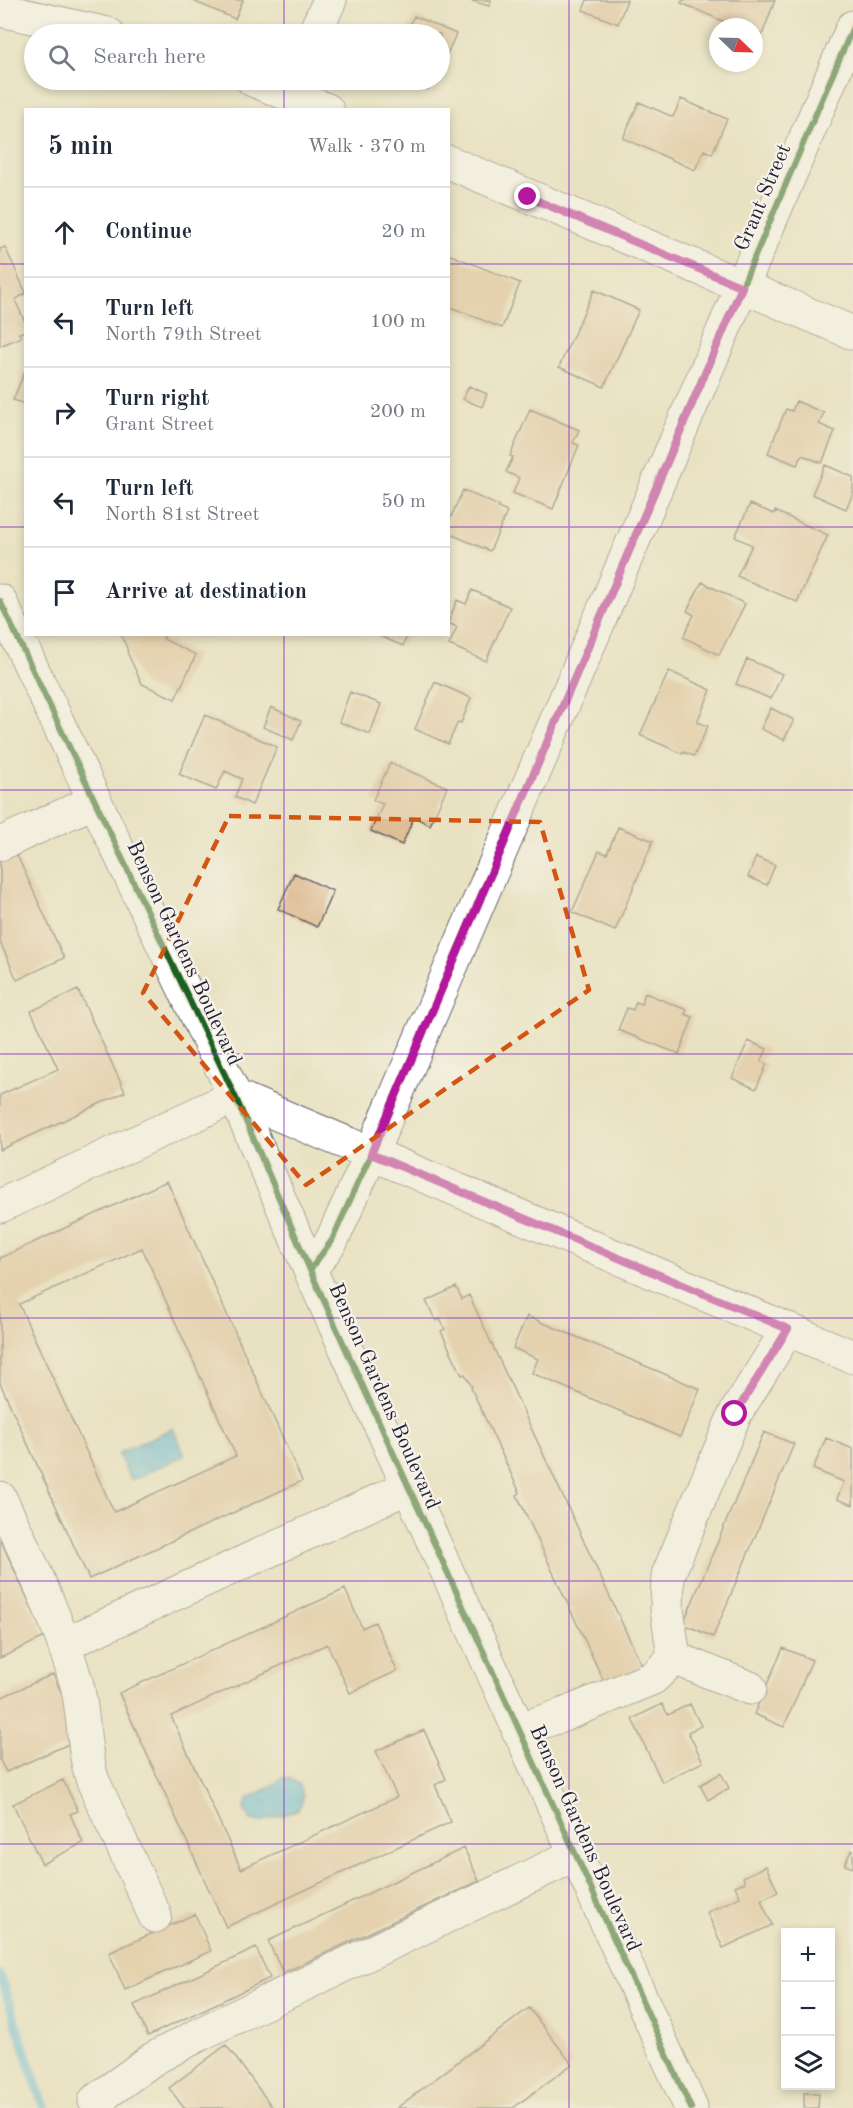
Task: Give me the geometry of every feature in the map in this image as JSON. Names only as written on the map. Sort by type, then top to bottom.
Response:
[{"type":"street","points":[[319,24],[330,0]]},
{"type":"street","points":[[0,10],[63,24]]},
{"type":"street","name":"Grant Street","points":[[310,1270],[332,1240],[371,1154],[853,27]]},
{"type":"street","points":[[297,90],[324,108]]},
{"type":"street","points":[[450,163],[853,333]]},
{"type":"street","name":"Benson Gardens Boulevard","points":[[0,601],[9,643],[90,791],[235,1096],[310,1270],[691,2108]]},
{"type":"street","points":[[0,823],[90,791]]},
{"type":"street","points":[[0,844],[90,791]]},
{"type":"street","points":[[0,1206],[235,1096],[853,1357]]},
{"type":"street","points":[[674,1658],[667,1610],[668,1575],[735,1414],[788,1329]]},
{"type":"street","points":[[65,1644],[408,1487]]},
{"type":"street","points":[[0,1498],[65,1644],[82,1708],[90,1772],[155,1916]]},
{"type":"street","points":[[674,1658],[750,1688]]},
{"type":"street","points":[[518,1730],[563,1716],[653,1678],[674,1658]]},
{"type":"street","points":[[100,2108],[95,2101],[153,2059],[204,2032],[575,1856]]},
{"type":"highlighted area","points":[[229,816],[540,822],[589,990],[306,1185],[143,993]]},
{"type":"water","points":[[173,1428],[185,1455],[131,1480],[118,1453]]},
{"type":"water","points":[[282,1778],[289,1778],[299,1784],[303,1799],[301,1805],[295,1811],[260,1822],[250,1819],[244,1809],[249,1798],[271,1787]]},
{"type":"building","points":[[191,0],[243,0],[235,19]]},
{"type":"building","points":[[469,0],[491,0],[489,6]]},
{"type":"building","points":[[587,0],[627,0],[618,24],[583,10]]},
{"type":"building","points":[[683,0],[775,0],[763,32],[763,18],[716,18],[681,3]]},
{"type":"building","points":[[414,16],[433,24],[410,24]]},
{"type":"building","points":[[450,31],[456,34],[450,48]]},
{"type":"building","points":[[681,99],[727,119],[712,154],[704,150],[695,170],[623,138],[639,102],[673,117]]},
{"type":"building","points":[[5,247],[24,289],[24,294],[15,300],[24,320],[24,332],[19,333],[21,337],[0,346],[0,249]]},
{"type":"building","points":[[450,255],[520,283],[502,328],[450,307]]},
{"type":"building","points":[[594,290],[639,310],[604,387],[559,367]]},
{"type":"building","points":[[24,373],[24,403],[13,400]]},
{"type":"building","points":[[469,386],[487,394],[482,407],[463,399]]},
{"type":"building","points":[[796,401],[824,413],[819,424],[835,431],[822,463],[802,455],[797,465],[768,453],[786,409],[792,411]]},
{"type":"building","points":[[530,409],[579,430],[573,443],[579,445],[553,509],[513,493],[519,478],[506,472],[513,457],[510,456]]},
{"type":"building","points":[[825,465],[853,477],[853,493],[846,509],[812,494]]},
{"type":"building","points":[[463,490],[507,512],[490,551],[450,534],[450,519]]},
{"type":"building","points":[[750,504],[774,514],[775,511],[828,535],[797,602],[737,576],[752,545],[735,537]]},
{"type":"building","points":[[702,582],[745,604],[719,655],[683,637],[694,615],[687,611]]},
{"type":"building","points":[[472,590],[510,607],[486,661],[449,645],[457,627],[450,624],[450,618],[457,600],[466,604]]},
{"type":"building","points":[[122,636],[164,636],[163,639],[196,655],[175,699],[142,684]]},
{"type":"building","points":[[380,636],[407,636],[403,646]]},
{"type":"building","points":[[747,659],[782,674],[771,699],[736,684]]},
{"type":"building","points":[[669,671],[711,690],[697,722],[708,726],[694,756],[684,752],[683,754],[640,735]]},
{"type":"building","points":[[435,682],[471,698],[461,723],[458,722],[448,744],[415,729]]},
{"type":"building","points":[[350,692],[381,704],[370,734],[339,722]]},
{"type":"building","points":[[271,707],[301,721],[293,740],[263,727]]},
{"type":"building","points":[[771,708],[794,720],[784,740],[761,729]]},
{"type":"building","points":[[205,715],[277,747],[252,805],[235,797],[242,779],[225,771],[216,790],[179,774]]},
{"type":"building","points":[[390,763],[447,787],[430,825],[414,817],[402,845],[371,831],[383,804],[373,800]]},
{"type":"building","points":[[618,827],[653,841],[615,931],[572,912],[599,851],[607,854]]},
{"type":"building","points":[[15,851],[64,958],[17,980],[0,942],[0,858]]},
{"type":"building","points":[[756,857],[775,865],[767,885],[748,877]]},
{"type":"building","points":[[294,873],[333,891],[317,927],[278,909]]},
{"type":"building","points":[[78,990],[125,1092],[0,1150],[0,1095],[58,1069],[31,1011]]},
{"type":"building","points":[[645,993],[687,1010],[685,1014],[693,1017],[679,1054],[618,1030],[627,1008],[633,1010],[636,1002],[641,1004]]},
{"type":"building","points":[[748,1041],[767,1049],[761,1062],[767,1064],[756,1089],[732,1078]]},
{"type":"building","points":[[167,1181],[302,1481],[89,1579],[0,1383],[0,1258]],"holes":[[[142,1248],[236,1456],[114,1512],[19,1304]]]},
{"type":"building","points":[[456,1287],[462,1299],[469,1295],[643,1668],[606,1686],[517,1495],[520,1493],[472,1387],[465,1374],[462,1375],[441,1331],[445,1329],[440,1319],[436,1321],[426,1301]]},
{"type":"building","points":[[527,1316],[700,1389],[680,1437],[532,1373],[538,1359],[513,1348]]},
{"type":"building","points":[[764,1432],[794,1444],[713,1637],[683,1624]]},
{"type":"building","points":[[826,1438],[853,1449],[853,1505],[837,1499],[844,1482],[813,1469]]},
{"type":"building","points":[[0,1539],[45,1637],[0,1658]]},
{"type":"building","points":[[345,1589],[362,1628],[375,1622],[397,1671],[350,1693],[327,1644],[171,1716],[241,1869],[397,1797],[376,1751],[424,1730],[446,1779],[435,1785],[451,1822],[226,1927],[119,1693]]},
{"type":"building","points":[[783,1648],[812,1660],[784,1727],[754,1714]]},
{"type":"building","points":[[53,1674],[82,1738],[6,1772],[0,1760],[0,1698]]},
{"type":"building","points":[[662,1704],[668,1715],[690,1704],[701,1726],[688,1732],[703,1762],[662,1782],[632,1719]]},
{"type":"building","points":[[721,1773],[729,1788],[708,1800],[700,1785]]},
{"type":"building","points":[[63,1780],[78,1811],[70,1814],[83,1843],[42,1864],[13,1804]]},
{"type":"building","points":[[464,1848],[479,1881],[283,1973],[268,1941]]},
{"type":"building","points":[[851,1850],[853,1851],[853,1868],[845,1865]]},
{"type":"building","points":[[766,1866],[778,1892],[761,1900],[772,1925],[723,1948],[707,1912],[740,1897],[735,1886],[745,1882],[743,1877]]},
{"type":"building","points":[[195,1914],[211,1951],[125,1990],[109,1953]]},
{"type":"building","points":[[256,1948],[270,1978],[148,2036],[134,2005]]},
{"type":"building","points":[[529,2008],[572,2064],[513,2108],[397,2108]]},
{"type":"building","points":[[226,2045],[273,2108],[184,2108],[169,2088]]},
{"type":"building","points":[[804,2093],[819,2093],[818,2108],[804,2108]]},
{"type":"waterway","points":[[0,1975],[44,2108]]},
{"type":"cycle path","points":[[310,1270],[332,1240],[371,1154],[853,27]]},
{"type":"cycle path","points":[[0,601],[235,1096],[310,1270],[691,2108]]},
{"type":"route","points":[[528,197],[742,287],[371,1154],[788,1329],[735,1414]]}]
